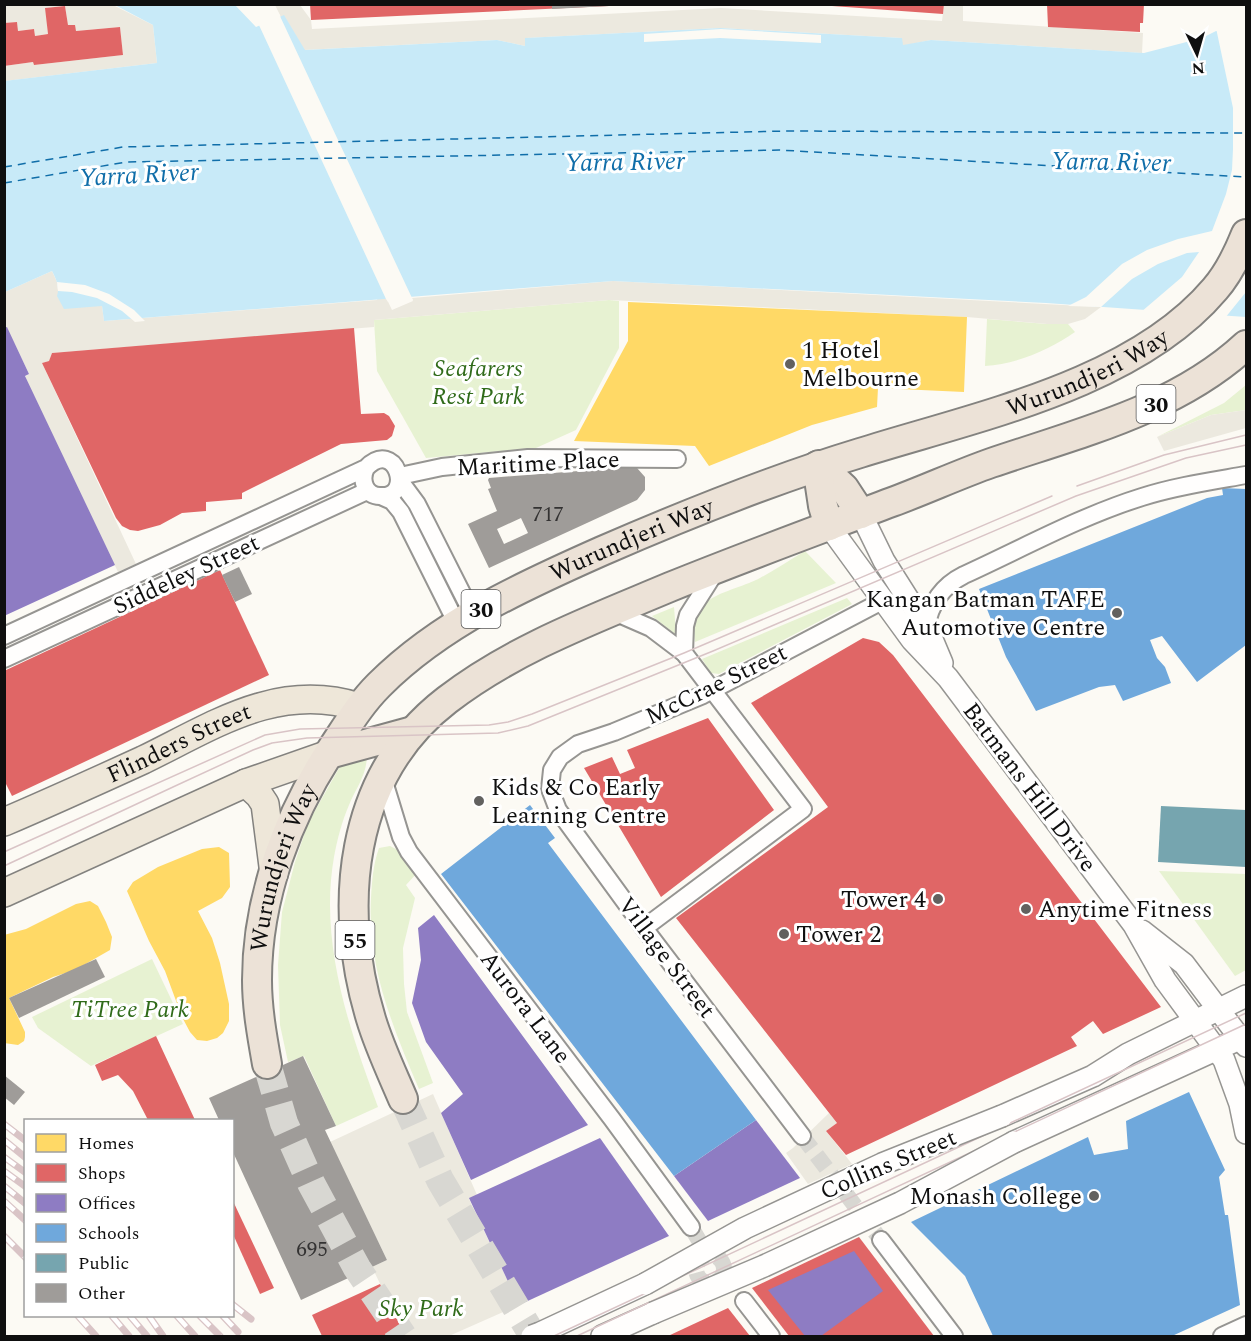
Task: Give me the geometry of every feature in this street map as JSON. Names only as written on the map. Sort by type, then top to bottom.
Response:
[{"type":"highway","name":"Wurundjeri Way","points":[[267,1064],[257,995],[258,960],[264,912],[283,845],[301,801],[359,707],[380,683],[410,657],[464,619],[558,571],[681,516],[818,466],[1023,402],[1112,366],[1176,326],[1216,288],[1230,269],[1246,234]]},
{"type":"highway","name":"Wurundjeri Way","points":[[403,1099],[371,1020],[355,941],[353,878],[356,852],[366,817],[382,777],[399,748],[448,699],[508,661],[612,611],[978,468],[1137,413],[1204,377],[1233,358],[1246,345]]},
{"type":"highway","points":[[818,466],[844,488],[861,514]]},
{"type":"highway","points":[[818,466],[823,506],[829,526]]},
{"type":"highway","points":[[359,707],[414,731]]},
{"type":"highway","name":"30","points":[[329,754],[414,731]]},
{"type":"main road","name":"Flinders Street","points":[[4,822],[82,788],[248,709],[287,700],[319,698],[359,707]]},
{"type":"main road","name":"30","points":[[4,893],[246,783],[329,754]]},
{"type":"main road","points":[[246,783],[265,804],[273,874]]},
{"type":"street","name":"Maritime Place","points":[[400,479],[442,467],[508,462],[528,458],[677,459]]},
{"type":"street","points":[[387,460],[396,467],[400,479],[417,504],[438,547],[464,619],[422,555],[401,512],[392,501],[375,494],[363,479],[366,468],[375,461],[387,460]]},
{"type":"street","name":"Siddeley Street","points":[[4,636],[366,468]]},
{"type":"street","points":[[926,628],[930,610],[937,597],[948,584],[964,575],[1080,521],[1141,497],[1192,484],[1246,475]]},
{"type":"street","points":[[375,494],[394,492],[400,479]]},
{"type":"street","name":"Siddeley Street","points":[[4,659],[258,541],[375,494]]},
{"type":"street","name":"Batmans Hill Drive","points":[[861,514],[884,561],[926,628],[948,678]]},
{"type":"street","points":[[251,523],[258,541]]},
{"type":"street","name":"Batmans Hill Drive","points":[[829,526],[912,640],[948,678],[1134,925],[1165,980],[1217,1049],[1234,1086],[1246,1132]]},
{"type":"street","points":[[422,555],[438,547]]},
{"type":"street","points":[[684,653],[685,626],[688,615],[718,568]]},
{"type":"street","name":"McCrae Street","points":[[552,770],[560,757],[578,744],[614,732],[711,690],[885,600]]},
{"type":"street","points":[[612,611],[651,628],[684,653],[802,809],[645,928]]},
{"type":"street","name":"Village Street","points":[[552,770],[550,789],[558,810],[802,1136]]},
{"type":"street","name":"Aurora Lane","points":[[382,777],[398,828],[409,852],[691,1227]]},
{"type":"street","name":"Batmans Hill Drive","points":[[1134,925],[1184,964],[1245,1040]]},
{"type":"street","name":"Collins Street","points":[[532,1336],[645,1284],[746,1228],[850,1178],[1094,1076],[1128,1054],[1246,996]]},
{"type":"street","name":"Collins Street","points":[[602,1336],[764,1266],[900,1203],[1014,1142],[1217,1049],[1245,1040]]},
{"type":"street","points":[[881,1240],[954,1336]]},
{"type":"street","points":[[744,1301],[771,1336]]},
{"type":"street","points":[[1222,1336],[1246,1325]]},
{"type":"green space","name":"Seafarers Rest Park","points":[[619,301],[619,348],[576,430],[536,448],[426,458],[377,371],[374,320]]},
{"type":"green space","points":[[987,319],[1068,324],[1075,332],[1032,355],[985,366]]},
{"type":"green space","points":[[1246,385],[1246,410],[1211,415],[1157,437],[1224,403]]},
{"type":"green space","points":[[805,551],[836,583],[695,642],[694,626],[698,614],[712,598],[760,578]]},
{"type":"green space","points":[[847,598],[852,604],[719,674],[711,673],[702,659]]},
{"type":"green space","points":[[674,607],[676,632],[675,634],[652,616]]},
{"type":"green space","points":[[347,754],[367,754],[367,761],[344,817],[337,844],[330,889],[330,921],[347,1016],[378,1107],[336,1126],[304,1056],[288,1062],[280,1025],[278,965],[282,912],[295,862],[308,823]]},
{"type":"green space","points":[[390,846],[400,851],[417,873],[406,885],[415,898],[403,948],[407,1012],[433,1083],[419,1089],[391,1020],[373,948],[371,898],[374,867],[379,848]]},
{"type":"green space","points":[[1159,871],[1246,874],[1246,970],[1235,976]]},
{"type":"green space","name":"TiTree Park","points":[[152,959],[183,1024],[91,1066],[38,1028],[32,1017]]},
{"type":"shaded area","points":[[5,5],[113,5],[153,25],[157,63],[5,81],[4,66],[123,55],[120,27],[76,31],[74,25],[68,25],[65,6],[46,8],[48,34],[35,36],[34,29],[18,31],[17,22],[5,23]]},
{"type":"shaded area","points":[[275,5],[300,5],[311,20],[312,29],[721,8],[942,21],[944,5],[963,5],[963,21],[1143,33],[1142,53],[931,40],[902,46],[902,38],[720,28],[526,38],[525,46],[497,40],[304,50]]},
{"type":"shaded area","points":[[52,271],[58,291],[102,306],[104,321],[377,300],[381,287],[392,310],[413,301],[412,298],[613,281],[1101,307],[1085,319],[1068,324],[1047,324],[967,317],[609,300],[374,320],[374,327],[52,353],[49,361],[42,363],[136,564],[118,572],[25,377],[29,374],[5,328],[5,292]]},
{"type":"shaded area","points":[[1246,410],[1246,428],[1164,451],[1157,437],[1211,415]]},
{"type":"shaded area","points":[[433,1094],[477,1195],[469,1199],[519,1305],[449,1336],[405,1336],[372,1267],[387,1260],[330,1142]]},
{"type":"shaded area","points":[[829,1113],[837,1123],[826,1131],[852,1164],[808,1184],[786,1153]]},
{"type":"water","name":"Yarra River","points":[[113,4],[235,5],[256,27],[284,15],[305,50],[497,40],[525,46],[525,38],[720,28],[902,38],[903,45],[931,40],[1144,53],[1202,38],[1216,31],[1246,32],[1246,317],[1046,303],[613,281],[104,321],[102,306],[64,309],[57,296],[58,286],[52,271],[5,292],[4,81],[157,63],[153,25]]},
{"type":"pier","points":[[279,14],[413,300],[388,302],[386,299],[258,23]]},
{"type":"pier","points":[[1216,28],[1246,29],[1246,292],[1225,318],[1141,312],[1182,277],[1199,252],[1187,253],[1158,264],[1132,279],[1101,307],[1068,306],[1086,297],[1122,264],[1147,250],[1178,239],[1212,231],[1226,194],[1232,170],[1233,149],[1233,108]]},
{"type":"pier","points":[[721,29],[821,35],[821,43],[720,38],[644,42],[644,34]]},
{"type":"pier","points":[[57,282],[85,285],[109,294],[134,310],[145,321],[135,322],[122,311],[97,298],[58,291]]},
{"type":"building: Homes","name":"1 Hotel Melbourne","points":[[628,302],[967,317],[964,392],[878,388],[877,407],[812,425],[709,466],[695,446],[574,441],[628,341]]},
{"type":"building: Homes","points":[[219,847],[229,853],[230,887],[222,898],[198,911],[212,938],[220,963],[229,1004],[229,1021],[223,1033],[207,1041],[197,1040],[182,1017],[165,971],[127,891],[133,882],[158,867],[202,849]]},
{"type":"building: Homes","points":[[90,901],[98,906],[106,922],[112,937],[110,950],[75,970],[53,977],[9,998],[25,1032],[25,1037],[24,1041],[18,1045],[4,1043],[4,935],[26,929],[76,904]]},
{"type":"building: Shops","points":[[310,4],[609,4],[609,6],[311,20]]},
{"type":"building: Shops","points":[[832,4],[944,4],[943,14],[832,6]]},
{"type":"building: Shops","points":[[1047,4],[1144,4],[1143,23],[1140,23],[1140,32],[1048,27]]},
{"type":"building: Shops","points":[[65,6],[68,25],[75,25],[76,31],[120,27],[123,55],[4,66],[4,23],[17,22],[18,31],[34,29],[35,36],[48,34],[45,8]]},
{"type":"building: Shops","points":[[354,328],[361,414],[384,413],[389,416],[395,426],[392,436],[387,440],[341,444],[242,493],[242,499],[206,502],[206,511],[182,513],[160,525],[138,531],[122,526],[116,518],[42,363],[49,361],[52,353]]},
{"type":"building: Shops","points":[[220,570],[269,675],[12,796],[4,780],[4,671]]},
{"type":"building: Shops","points":[[863,638],[879,642],[893,655],[1161,1007],[1103,1034],[1093,1021],[1071,1037],[1077,1046],[846,1155],[826,1131],[837,1123],[676,918],[828,807],[751,703]]},
{"type":"building: Shops","points":[[708,718],[774,810],[661,897],[584,768],[612,757],[620,774],[635,768],[627,750]]},
{"type":"building: Shops","points":[[156,1036],[195,1119],[147,1119],[133,1091],[118,1075],[102,1081],[95,1065]]},
{"type":"building: Shops","points":[[234,1203],[274,1288],[260,1294],[234,1236]]},
{"type":"building: Shops","points":[[859,1237],[934,1336],[789,1336],[752,1288]]},
{"type":"building: Shops","points":[[380,1284],[405,1336],[322,1336],[312,1315]]},
{"type":"building: Shops","points":[[728,1308],[750,1336],[668,1336]]},
{"type":"building: Offices","points":[[7,327],[29,374],[25,376],[115,565],[4,616],[4,328]]},
{"type":"building: Offices","points":[[434,915],[588,1125],[471,1180],[441,1113],[463,1094],[426,1042],[412,1003],[421,960],[418,928]]},
{"type":"building: Offices","points":[[756,1120],[800,1178],[708,1221],[674,1176]]},
{"type":"building: Offices","points":[[600,1138],[669,1236],[519,1305],[469,1198]]},
{"type":"building: Offices","points":[[854,1251],[883,1291],[821,1336],[805,1336],[768,1290]]},
{"type":"building: Schools","name":"Kangan Batman TAFE Automotive Centre","points":[[1222,488],[1246,489],[1246,645],[1197,682],[1162,636],[1150,640],[1171,683],[1123,701],[1115,685],[1099,687],[1036,711],[1006,657],[979,589],[1207,498],[1223,495]]},
{"type":"building: Schools","points":[[530,805],[555,838],[548,843],[756,1120],[674,1176],[441,874]]},
{"type":"building: Schools","name":"Monash College","points":[[1189,1092],[1225,1170],[1219,1177],[1225,1215],[1228,1215],[1240,1305],[1172,1336],[993,1336],[965,1276],[911,1222],[1088,1137],[1094,1155],[1128,1149],[1126,1121]]},
{"type":"building: Public","points":[[1161,806],[1246,810],[1246,867],[1158,862]]},
{"type":"building: Other","points":[[552,4],[609,4],[609,6],[552,9]]},
{"type":"building: Other","points":[[630,467],[637,468],[645,477],[645,490],[637,500],[489,568],[468,524],[497,511],[488,489],[491,488],[489,478]],"holes":[[[521,518],[528,533],[504,544],[497,529]]]},
{"type":"building: Other","points":[[239,567],[252,594],[235,602],[222,575]]},
{"type":"building: Other","points":[[96,959],[105,977],[19,1018],[9,998]]},
{"type":"building: Other","points":[[303,1056],[336,1126],[325,1130],[387,1260],[301,1300],[234,1154],[234,1119],[219,1119],[209,1098]]},
{"type":"building: Other","points":[[4,1075],[25,1092],[14,1105],[4,1097]]},
{"type":"ferry route","points":[[4,167],[123,147],[786,131],[1246,133]]},
{"type":"ferry route","points":[[4,183],[126,162],[779,150],[1246,177]]},
{"type":"tunnel","points":[[267,1064],[284,1123],[311,1183],[357,1268],[403,1336]]},
{"type":"tunnel","points":[[403,1099],[440,1180],[533,1336]]},
{"type":"tunnel","points":[[802,1136],[881,1240]]},
{"type":"tunnel","points":[[691,1227],[707,1254]]},
{"type":"tunnel","points":[[710,1255],[720,1259],[724,1269],[720,1279],[710,1283],[700,1279],[696,1269],[700,1259],[710,1255]]},
{"type":"tram line","points":[[1077,486],[1164,455],[1246,435]]},
{"type":"tram line","points":[[4,866],[272,743],[307,738],[498,733],[528,726],[713,651],[1076,496],[1186,458],[1246,445]]},
{"type":"tram line","points":[[4,852],[265,735],[300,729],[489,725],[508,722],[532,714],[684,653],[1052,496]]},
{"type":"tram line","points":[[554,1336],[1246,1013]]},
{"type":"tram line","points":[[577,1336],[1246,1024]]},
{"type":"railway","points":[[4,1124],[24,1139]]},
{"type":"railway","points":[[4,1140],[24,1156]]},
{"type":"railway","points":[[4,1157],[24,1172]]},
{"type":"railway","points":[[4,1171],[24,1186]]},
{"type":"railway","points":[[4,1186],[24,1202]]},
{"type":"railway","points":[[4,1201],[24,1219]]},
{"type":"railway","points":[[4,1236],[24,1256]]},
{"type":"railway","points":[[234,1306],[251,1319]]},
{"type":"railway","points":[[79,1317],[96,1336]]},
{"type":"railway","points":[[113,1317],[129,1336]]},
{"type":"railway","points":[[131,1317],[147,1336]]},
{"type":"railway","points":[[150,1317],[163,1336]]},
{"type":"railway","points":[[178,1317],[195,1336]]},
{"type":"railway","points":[[201,1317],[220,1336]]},
{"type":"railway","points":[[224,1317],[238,1332]]},
{"type":"place","name":"1 Hotel Melbourne","points":[[790,364]]},
{"type":"place","name":"Kangan Batman TAFE Automotive Centre","points":[[1117,613]]},
{"type":"place","name":"Kids & Co Early Learning Centre","points":[[479,801]]},
{"type":"place","name":"Tower 4","points":[[938,899]]},
{"type":"place","name":"Anytime Fitness","points":[[1026,909]]},
{"type":"place","name":"Tower 2","points":[[784,934]]},
{"type":"place","name":"Monash College","points":[[1094,1196]]},
{"type":"park label","name":"Sky Park","points":[[421,1308]]}]
